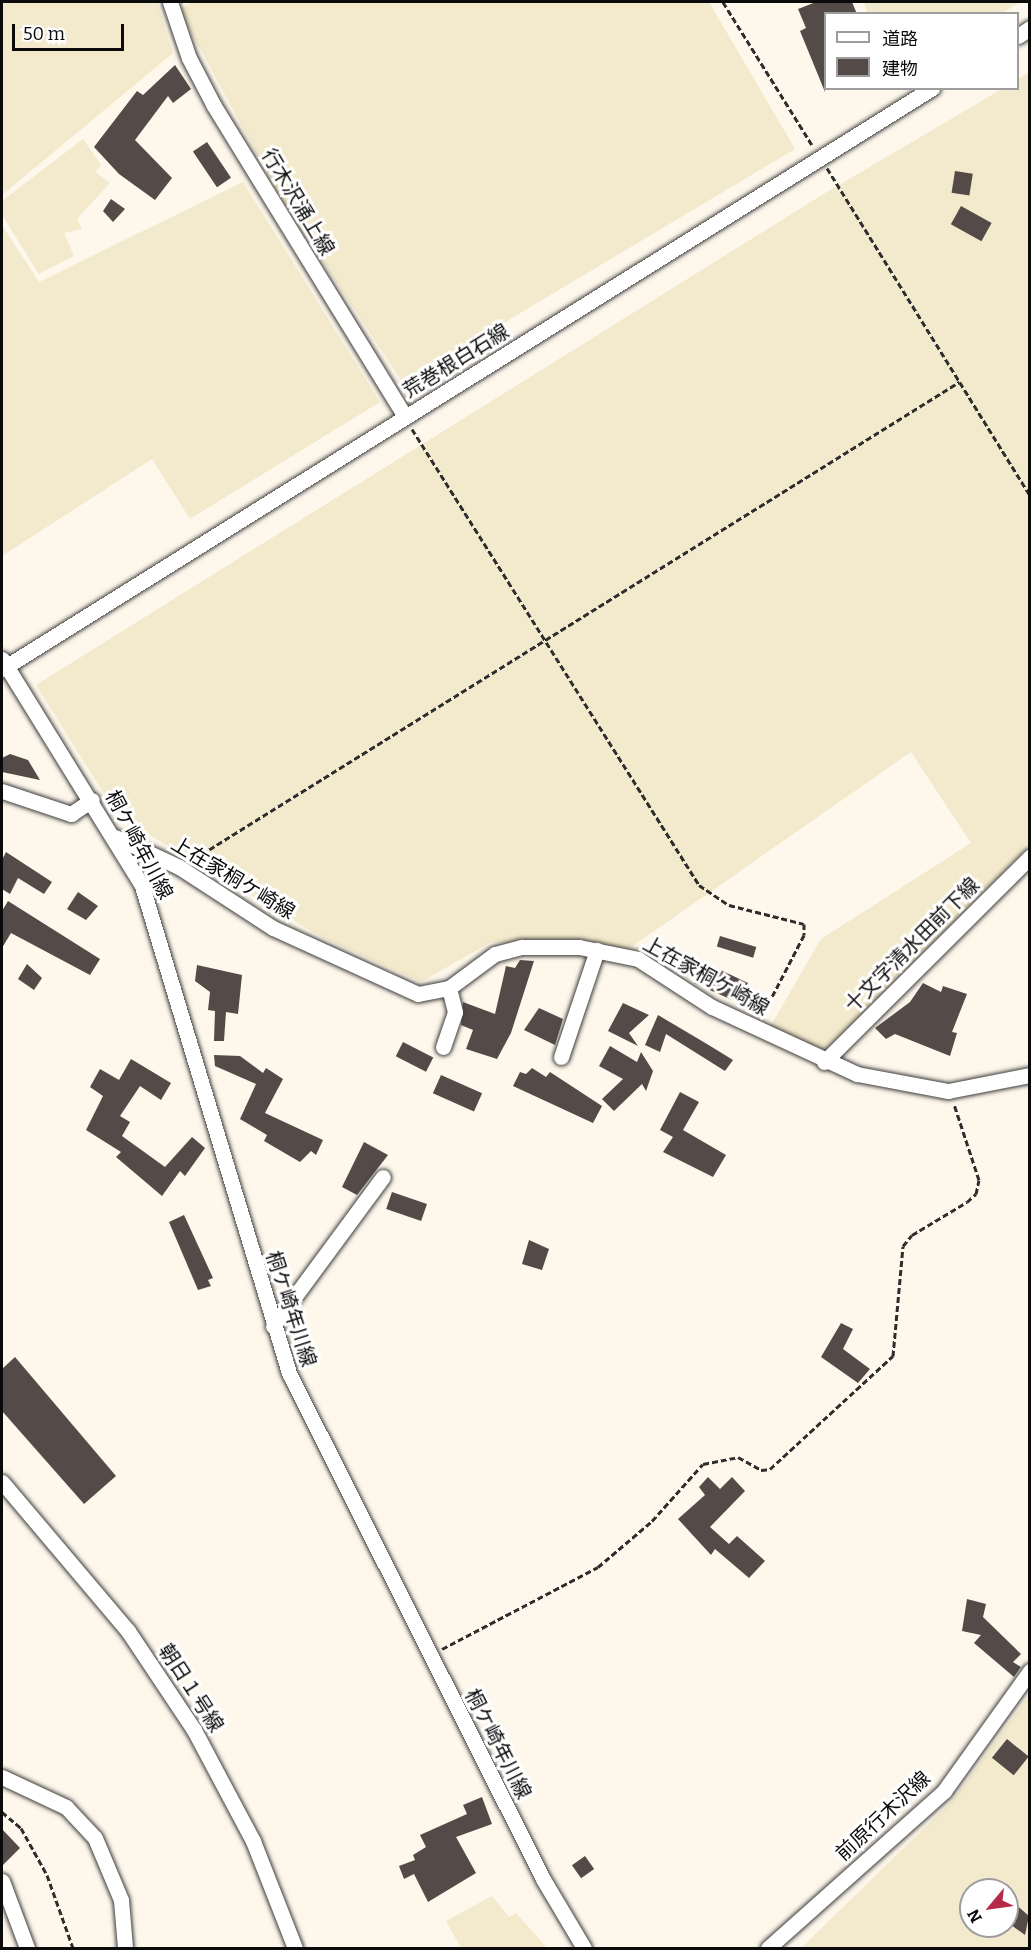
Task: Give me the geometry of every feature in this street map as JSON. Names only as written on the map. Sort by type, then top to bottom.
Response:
[{"type":"street","name":"行木沢涌上線","points":[[170,2],[189,58],[214,106],[405,417]]},
{"type":"street","name":"荒巻根白石線","points":[[3,665],[929,90]]},
{"type":"street","name":"桐ケ崎年川線","points":[[3,665],[92,800],[142,886],[161,939],[273,1326],[314,1427],[543,1879],[584,1948]]},
{"type":"street","points":[[2,791],[70,814],[92,800]]},
{"type":"street","name":"上在家桐ケ崎線","points":[[115,837],[180,867],[273,928],[418,994],[449,988],[495,954],[522,947],[597,950],[638,959],[712,1007],[824,1062],[857,1074],[948,1090],[1029,1075]]},
{"type":"street","name":"十文字清水田前下線","points":[[824,1062],[1029,857]]},
{"type":"street","points":[[561,1057],[597,950]]},
{"type":"street","points":[[443,1047],[455,1012],[449,988]]},
{"type":"street","points":[[273,1326],[383,1177]]},
{"type":"street","name":"朝日１号線","points":[[2,1482],[128,1631],[188,1721],[253,1841],[295,1948]]},
{"type":"street","name":"前原行木沢線","points":[[768,1948],[944,1791],[1029,1671]]},
{"type":"street","points":[[2,1777],[66,1807],[95,1838],[121,1900],[125,1948]]},
{"type":"street","points":[[4,1889],[27,1948]]},
{"type":"path","points":[[723,2],[1029,496]]},
{"type":"path","points":[[180,867],[544,638],[959,382]]},
{"type":"path","points":[[405,417],[699,885],[729,905],[804,924],[804,935],[756,1028]]},
{"type":"path","points":[[430,1656],[598,1567],[663,1510],[703,1464],[738,1457],[761,1470],[770,1469],[893,1356],[903,1246],[912,1235],[967,1202],[976,1194],[980,1180],[948,1090]]},
{"type":"path","points":[[2,1812],[21,1828],[42,1864],[73,1948]]},
{"type":"shaded area","points":[[6,2],[157,2],[173,53],[2,195],[2,4]]},
{"type":"shaded area","points":[[191,2],[709,2],[795,149],[403,383],[282,200],[179,10]]},
{"type":"shaded area","points":[[864,2],[1020,2],[1004,12],[867,12]]},
{"type":"shaded area","points":[[1029,72],[1029,846],[819,1056],[767,1032],[821,939],[971,843],[911,752],[624,952],[491,942],[421,982],[323,938],[118,816],[36,685],[822,195],[1000,90],[1019,90],[1019,78]]},
{"type":"shaded area","points":[[83,139],[101,165],[95,172],[110,183],[77,219],[82,229],[64,233],[74,256],[39,274],[2,215],[2,201]]},
{"type":"shaded area","points":[[243,182],[380,402],[190,519],[152,459],[2,556],[2,225],[39,282]]},
{"type":"shaded area","points":[[1029,1695],[1029,1948],[801,1948],[952,1801]]},
{"type":"shaded area","points":[[492,1896],[509,1917],[516,1913],[547,1948],[461,1948],[446,1921]]},
{"type":"building","points":[[816,2],[852,2],[856,12],[824,12],[824,90],[800,31],[806,28],[798,9]]},
{"type":"building","points":[[175,65],[191,89],[173,103],[168,96],[135,140],[172,178],[155,200],[119,174],[94,147],[137,91],[143,95]]},
{"type":"building","points":[[207,142],[231,178],[217,187],[193,152]]},
{"type":"building","points":[[955,171],[973,174],[969,196],[952,193]]},
{"type":"building","points":[[111,199],[125,209],[113,222],[103,211]]},
{"type":"building","points":[[961,206],[992,223],[981,241],[951,224]]},
{"type":"building","points":[[10,754],[28,760],[40,780],[2,772],[2,758]]},
{"type":"building","points":[[6,852],[52,882],[44,894],[18,878],[10,894],[2,889],[2,860]]},
{"type":"building","points":[[78,892],[98,906],[86,920],[67,909]]},
{"type":"building","points":[[8,901],[100,959],[90,975],[11,933],[2,948],[2,911]]},
{"type":"building","points":[[720,936],[756,947],[753,958],[717,947]]},
{"type":"building","points":[[670,946],[748,983],[739,1003],[694,983],[696,979],[663,962]]},
{"type":"building","points":[[520,960],[534,961],[511,1033],[497,1059],[466,1049],[473,1030],[461,1025],[463,1002],[495,1014],[506,966],[515,968]]},
{"type":"building","points":[[27,964],[42,978],[34,990],[18,979]]},
{"type":"building","points":[[197,965],[242,975],[238,1014],[226,1012],[224,1041],[214,1041],[215,1011],[208,1010],[210,992],[195,981]]},
{"type":"building","points":[[923,983],[941,992],[943,986],[967,994],[952,1032],[957,1033],[950,1056],[895,1034],[886,1039],[875,1028],[910,1002]]},
{"type":"building","points":[[623,1003],[649,1015],[629,1033],[638,1046],[608,1031]]},
{"type":"building","points":[[539,1008],[563,1019],[555,1045],[524,1030]]},
{"type":"building","points":[[658,1015],[733,1060],[725,1071],[666,1034],[660,1052],[645,1045]]},
{"type":"building","points":[[403,1042],[433,1057],[426,1072],[396,1056]]},
{"type":"building","points":[[610,1046],[637,1062],[641,1052],[653,1071],[646,1091],[642,1084],[614,1111],[602,1099],[623,1079],[599,1066]]},
{"type":"building","points":[[214,1055],[240,1056],[263,1073],[266,1068],[283,1079],[265,1113],[323,1140],[316,1155],[311,1151],[300,1162],[264,1141],[267,1135],[240,1119],[256,1084],[215,1066]]},
{"type":"building","points":[[131,1059],[171,1083],[161,1100],[140,1086],[120,1116],[130,1122],[122,1136],[165,1167],[192,1137],[205,1148],[185,1176],[180,1171],[162,1196],[116,1157],[121,1152],[86,1130],[103,1096],[90,1087],[100,1069],[119,1080]]},
{"type":"building","points":[[532,1068],[546,1077],[550,1072],[602,1106],[593,1123],[513,1086],[520,1072],[526,1074]]},
{"type":"building","points":[[441,1075],[482,1093],[474,1112],[433,1093]]},
{"type":"building","points":[[680,1092],[699,1102],[683,1130],[726,1155],[713,1177],[663,1152],[673,1137],[660,1130]]},
{"type":"building","points":[[364,1142],[388,1155],[357,1195],[342,1187]]},
{"type":"building","points":[[392,1192],[427,1204],[421,1221],[386,1209]]},
{"type":"building","points":[[184,1215],[213,1278],[208,1280],[211,1286],[198,1290],[169,1222]]},
{"type":"building","points":[[529,1240],[549,1249],[542,1270],[522,1264]]},
{"type":"building","points":[[841,1323],[853,1329],[843,1349],[870,1369],[858,1383],[821,1357]]},
{"type":"building","points":[[15,1357],[116,1476],[84,1504],[2,1411],[2,1369]]},
{"type":"building","points":[[708,1477],[720,1489],[732,1477],[745,1491],[710,1527],[729,1544],[737,1536],[765,1561],[749,1578],[715,1549],[711,1555],[678,1519],[705,1495],[699,1487]]},
{"type":"building","points":[[967,1599],[986,1604],[983,1617],[1021,1654],[1013,1662],[1021,1667],[1014,1677],[974,1643],[981,1635],[962,1631]]},
{"type":"building","points":[[1007,1739],[1029,1757],[1014,1775],[992,1758]]},
{"type":"building","points":[[482,1797],[492,1824],[456,1837],[476,1873],[428,1902],[414,1874],[404,1879],[399,1866],[415,1860],[413,1855],[426,1847],[420,1835],[467,1814],[463,1805]]},
{"type":"building","points":[[2,1829],[20,1848],[2,1866]]},
{"type":"building","points":[[585,1856],[594,1869],[581,1878],[572,1865]]},
{"type":"building","points":[[1019,1907],[1029,1916],[1025,1935],[1019,1931]]}]
